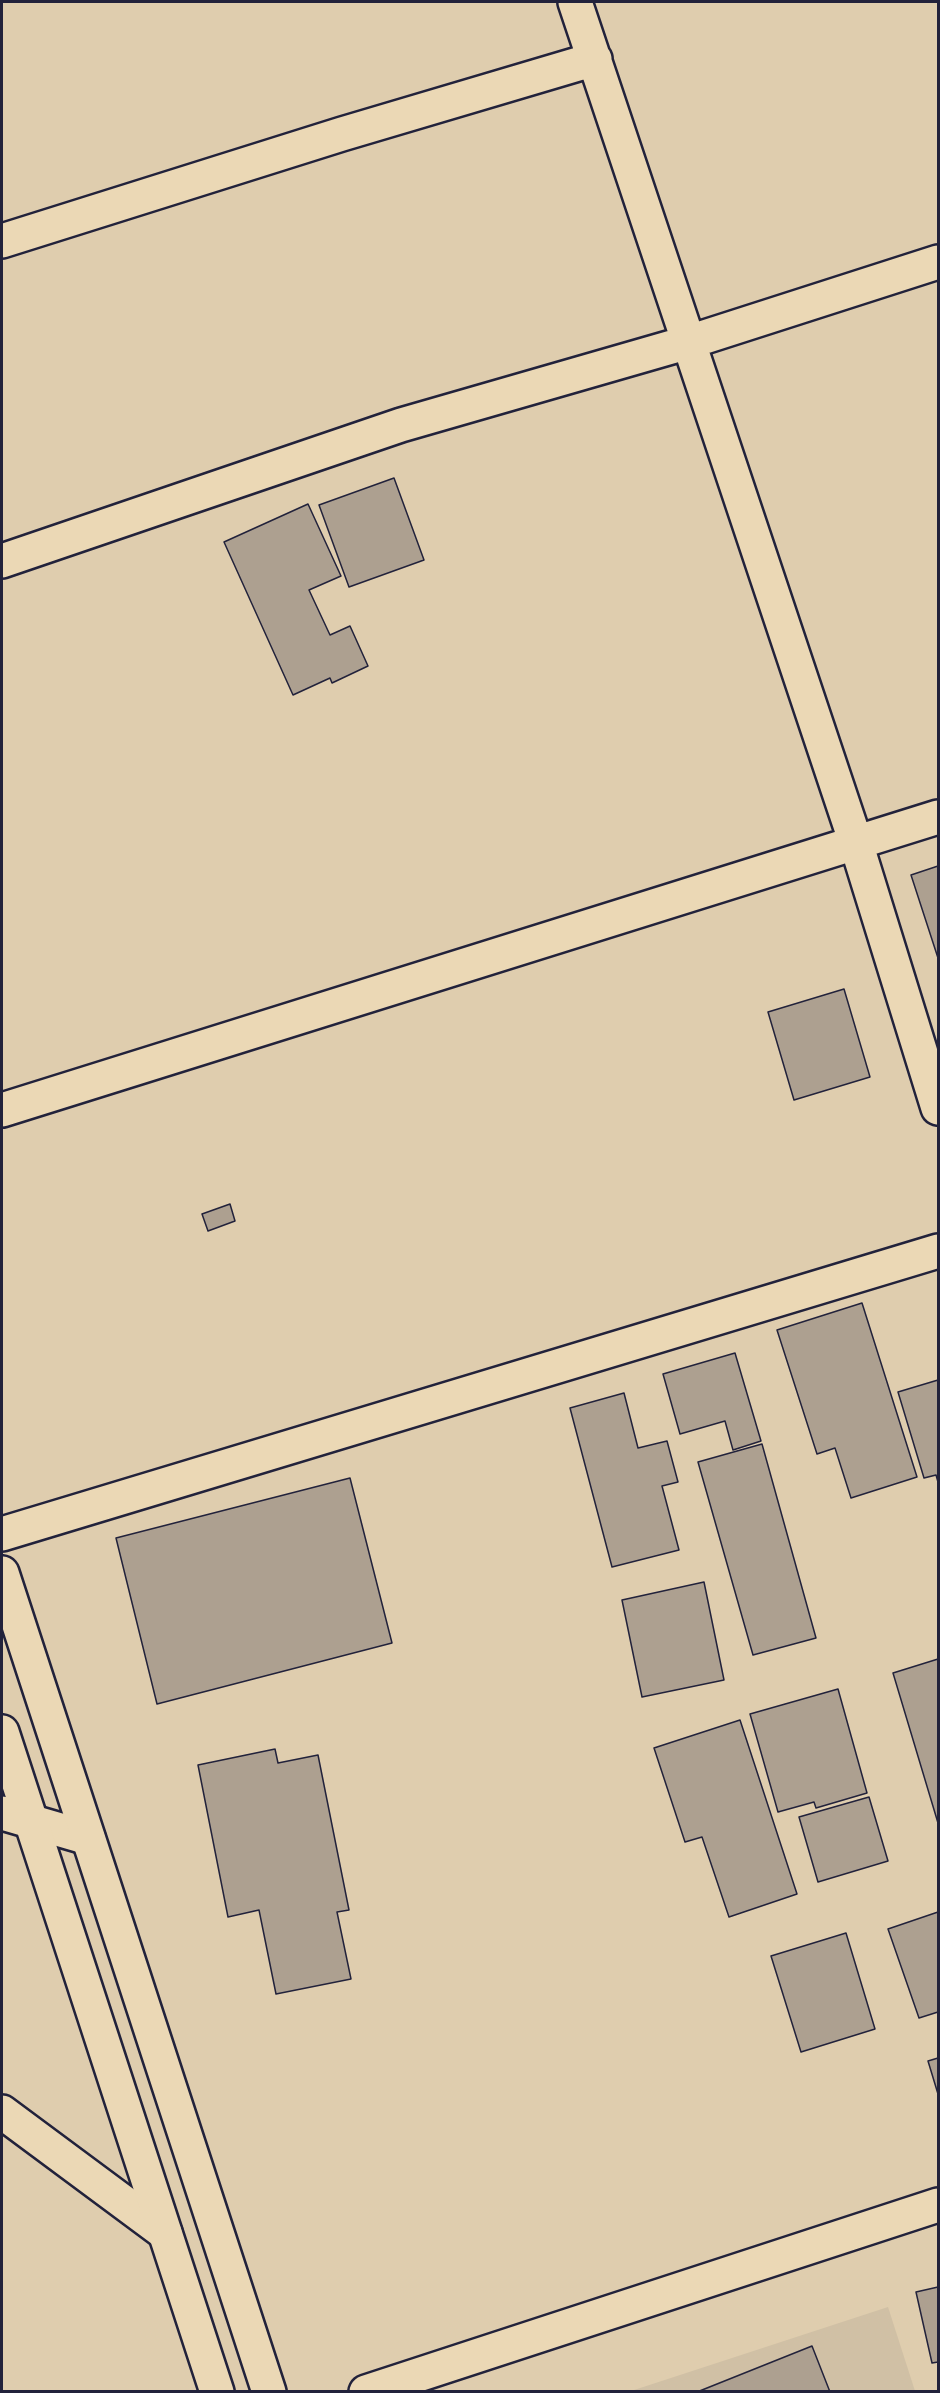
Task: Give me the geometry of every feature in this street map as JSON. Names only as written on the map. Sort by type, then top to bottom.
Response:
[{"type":"street","points":[[575,2],[856,843],[939,1108]]},
{"type":"street","points":[[2,241],[330,137],[595,59]]},
{"type":"street","points":[[2,561],[401,425],[689,342],[939,262]]},
{"type":"street","points":[[2,1110],[939,817]]},
{"type":"street","points":[[2,1534],[939,1251]]},
{"type":"street","points":[[2,1573],[269,2391]]},
{"type":"street","points":[[2,1732],[16,1817],[165,2233],[217,2391]]},
{"type":"street","points":[[16,1817],[88,1838]]},
{"type":"street","points":[[2,2112],[165,2233]]},
{"type":"street","points":[[366,2391],[939,2205]]},
{"type":"shaded area","points":[[888,2307],[915,2391],[628,2392]]},
{"type":"building","points":[[394,478],[424,560],[349,587],[319,505]]},
{"type":"building","points":[[308,504],[341,576],[309,590],[330,635],[350,626],[368,666],[332,683],[330,678],[293,695],[224,542]]},
{"type":"building","points":[[938,866],[938,958],[911,875]]},
{"type":"building","points":[[844,989],[870,1077],[794,1100],[768,1012]]},
{"type":"building","points":[[230,1204],[235,1221],[208,1231],[202,1214]]},
{"type":"building","points":[[862,1303],[917,1477],[851,1498],[835,1448],[817,1454],[777,1330]]},
{"type":"building","points":[[735,1353],[761,1441],[733,1450],[725,1421],[680,1434],[663,1374]]},
{"type":"building","points":[[938,1380],[938,1482],[936,1475],[924,1478],[898,1392]]},
{"type":"building","points":[[624,1393],[638,1448],[667,1441],[678,1482],[662,1486],[679,1550],[612,1567],[570,1408]]},
{"type":"building","points":[[762,1444],[816,1638],[753,1655],[698,1462]]},
{"type":"building","points":[[350,1478],[392,1643],[157,1704],[116,1538]]},
{"type":"building","points":[[704,1582],[724,1680],[642,1697],[622,1600]]},
{"type":"building","points":[[938,1659],[938,1823],[893,1673]]},
{"type":"building","points":[[838,1689],[867,1793],[816,1808],[814,1802],[778,1812],[750,1714]]},
{"type":"building","points":[[740,1720],[797,1894],[729,1917],[702,1837],[685,1842],[654,1748]]},
{"type":"building","points":[[275,1749],[278,1763],[318,1755],[349,1910],[337,1912],[351,1979],[276,1994],[259,1910],[228,1917],[198,1765]]},
{"type":"building","points":[[869,1797],[888,1861],[818,1882],[799,1817]]},
{"type":"building","points":[[938,1912],[938,2012],[919,2018],[888,1929]]},
{"type":"building","points":[[846,1933],[875,2029],[801,2052],[771,1956]]},
{"type":"building","points":[[938,2058],[938,2094],[928,2061]]},
{"type":"building","points":[[938,2287],[938,2362],[932,2363],[916,2292]]},
{"type":"building","points":[[812,2346],[830,2392],[697,2392]]}]
